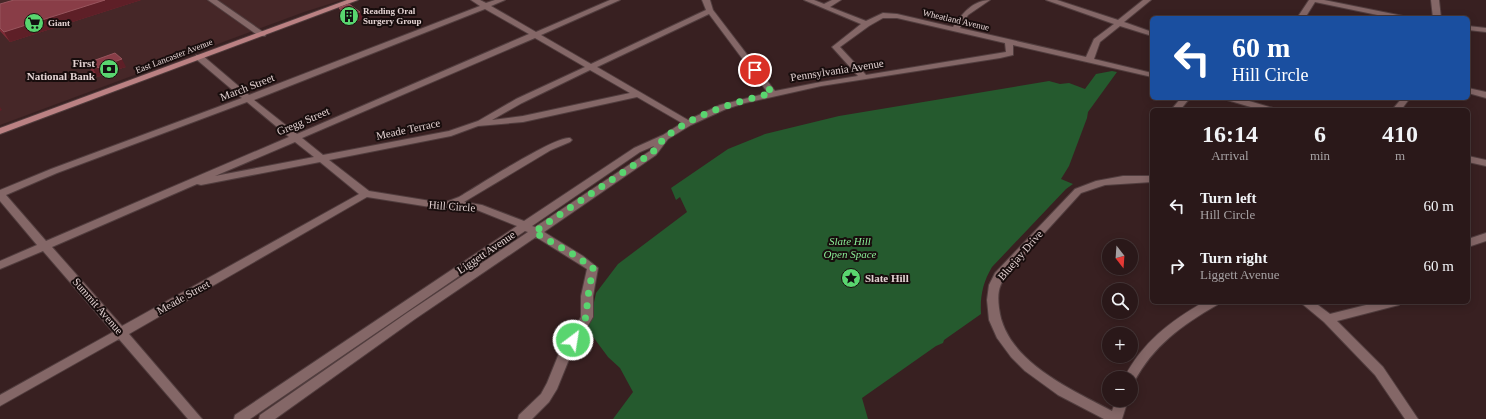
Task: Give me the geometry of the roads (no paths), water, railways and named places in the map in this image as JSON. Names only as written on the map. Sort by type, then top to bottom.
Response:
[{"type":"main road","name":"East Lancaster Avenue","points":[[0,131],[354,0]]},
{"type":"street","points":[[212,0],[262,34]]},
{"type":"street","points":[[475,0],[688,123]]},
{"type":"street","name":"March Street","points":[[0,194],[54,171],[248,99],[501,0]]},
{"type":"street","name":"Gregg Street","points":[[0,265],[616,0]]},
{"type":"street","points":[[706,0],[710,11],[772,93]]},
{"type":"street","points":[[808,0],[866,24]]},
{"type":"street","points":[[824,7],[837,0]]},
{"type":"street","points":[[955,30],[965,14],[986,0]]},
{"type":"street","points":[[1050,0],[1118,24],[1150,33]]},
{"type":"street","points":[[1089,61],[1097,41],[1147,0]]},
{"type":"street","points":[[1302,16],[1313,0],[1393,16]]},
{"type":"street","points":[[1435,0],[1437,16]]},
{"type":"street","points":[[477,124],[519,101],[710,11]]},
{"type":"street","name":"Wheatland Avenue","points":[[864,77],[836,47],[866,24],[883,15],[1150,75]]},
{"type":"street","points":[[1470,28],[1486,30]]},
{"type":"street","name":"Pennsylvania Avenue","points":[[666,137],[688,123],[723,107],[772,93],[1000,56],[1010,53],[1009,42]]},
{"type":"street","points":[[199,57],[248,99],[366,194]]},
{"type":"street","points":[[1470,91],[1486,95]]},
{"type":"street","name":"Meade Terrace","points":[[182,186],[451,133],[477,124],[523,119],[638,94]]},
{"type":"street","points":[[1177,108],[1184,100]]},
{"type":"street","points":[[1237,100],[1263,108]]},
{"type":"street","points":[[1398,108],[1404,100]]},
{"type":"street","name":"Liggett Avenue","points":[[240,419],[637,150],[666,137]]},
{"type":"street","name":"Liggett Avenue","points":[[265,419],[411,316],[652,153],[666,137]]},
{"type":"street","points":[[449,204],[462,199],[548,148],[567,140]]},
{"type":"street","points":[[1470,159],[1486,163]]},
{"type":"street","name":"Bluejay Drive","points":[[1116,419],[1051,383],[1020,359],[1005,341],[998,327],[993,313],[992,300],[996,281],[1005,269],[1078,191],[1089,185],[1110,180],[1150,179]]},
{"type":"street","name":"Summit Avenue","points":[[0,194],[196,419]]},
{"type":"street","name":"Hill Circle","points":[[366,194],[443,206],[449,204],[484,209],[498,213],[576,256],[593,268],[586,317],[566,351],[545,398],[524,419]]},
{"type":"street","name":"Meade Street","points":[[0,402],[366,194]]},
{"type":"street","points":[[1470,243],[1486,237]]},
{"type":"street","points":[[1134,371],[1142,357],[1157,340],[1182,320],[1210,304]]},
{"type":"street","points":[[1309,304],[1328,319],[1379,371],[1412,419]]},
{"type":"street","points":[[1328,319],[1387,304]]},
{"type":"street","points":[[1116,419],[1120,407]]},
{"type":"place","name":"Reading Oral Surgery Group","points":[[349,16]]},
{"type":"place","name":"Giant","points":[[34,23]]},
{"type":"place","name":"First National Bank","points":[[109,69]]},
{"type":"place","name":"Slate Hill","points":[[851,278]]},
{"type":"park label","name":"Slate Hill Open Space","points":[[850,247]]}]
